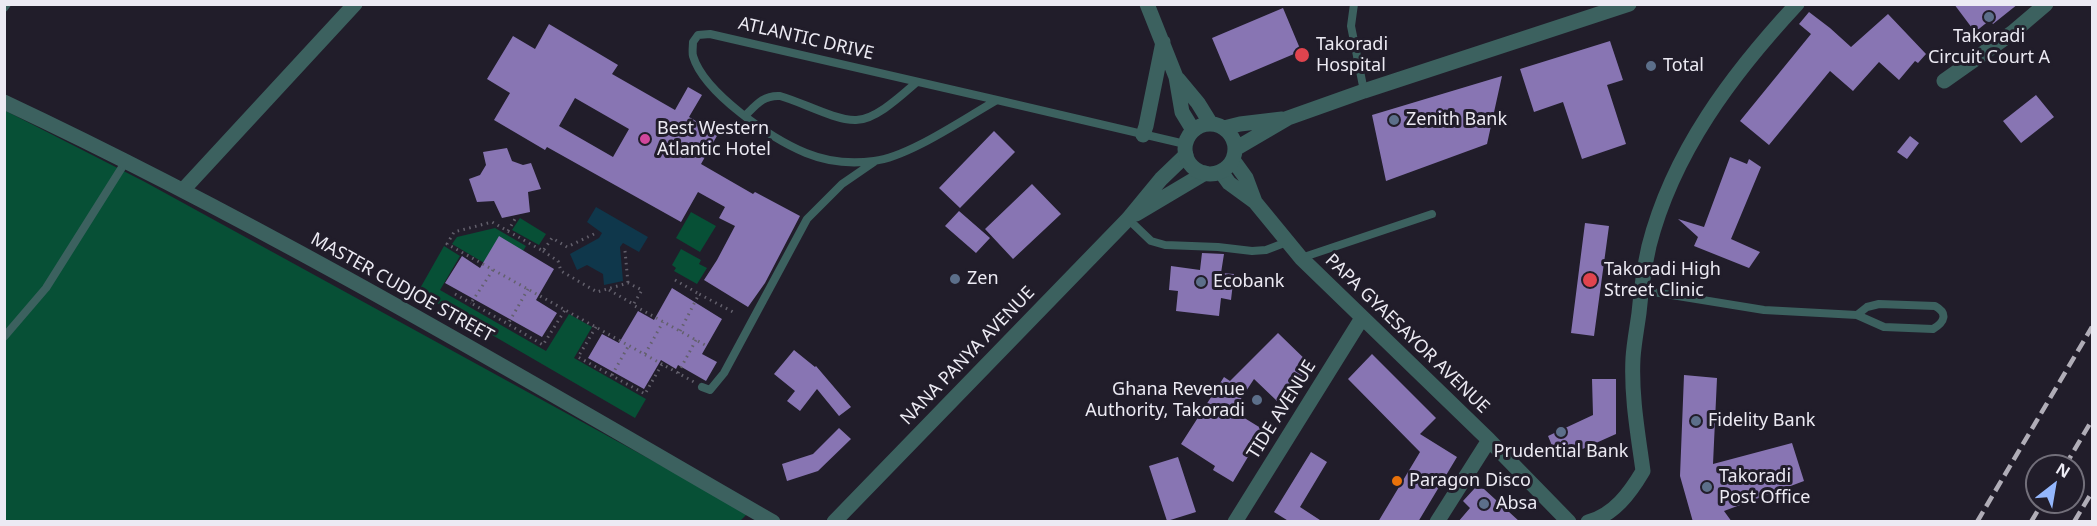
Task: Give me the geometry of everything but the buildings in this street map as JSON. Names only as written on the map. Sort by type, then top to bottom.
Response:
[{"type":"street","points":[[183,190],[355,4]]},
{"type":"street","points":[[1148,4],[1176,77],[1182,112],[1193,130]]},
{"type":"street","points":[[1288,118],[1234,154],[1221,172],[1205,173],[1193,167],[1186,149],[1193,130],[1198,126],[1288,118],[1629,4]]},
{"type":"street","points":[[1588,522],[1611,512],[1629,493],[1643,471],[1634,408],[1633,358],[1641,290],[1649,246],[1660,209],[1675,174],[1718,98],[1797,4]]},
{"type":"street","points":[[1944,81],[2012,33],[2046,4]]},
{"type":"street","points":[[1143,135],[1162,42]]},
{"type":"street","points":[[1176,77],[1217,126],[1232,137],[1234,154],[1255,202]]},
{"type":"street","name":"MASTER CUDJOE STREET","points":[[4,102],[183,190],[414,317],[770,521]]},
{"type":"street","name":"NANA PANYA AVENUE","points":[[834,522],[1130,218],[1186,149]]},
{"type":"street","name":"PAPA GYAESAYOR AVENUE","points":[[1221,172],[1229,183],[1255,202],[1301,258],[1489,440],[1569,522]]},
{"type":"street","name":"NANA PANYA AVENUE","points":[[1130,218],[1205,173]]},
{"type":"street","name":"TIDE AVENUE","points":[[1234,522],[1362,318]]},
{"type":"street","points":[[1437,522],[1489,440]]},
{"type":"lane","points":[[1354,4],[1351,26],[1364,91]]},
{"type":"lane","name":"ATLANTIC DRIVE","points":[[997,100],[902,154],[876,161],[846,164],[807,153],[745,116],[723,97],[704,75],[693,56],[693,42],[698,35],[710,34],[917,81],[997,100],[1143,135],[1186,149]]},
{"type":"lane","points":[[745,116],[760,100],[771,95],[856,121],[869,117],[882,109],[917,81]]},
{"type":"lane","points":[[4,337],[46,288],[126,161]]},
{"type":"lane","points":[[700,386],[710,390],[724,373],[807,219],[842,184],[876,161]]},
{"type":"lane","points":[[1301,258],[1432,214]]},
{"type":"lane","points":[[1130,218],[1151,241],[1165,245],[1252,251],[1266,250],[1287,242]]},
{"type":"lane","points":[[1641,290],[1764,310],[1857,315],[1884,327],[1933,329],[1944,320],[1945,315],[1935,306],[1879,304],[1867,307],[1857,315]]},
{"type":"path","points":[[508,231],[515,219]]},
{"type":"path","points":[[633,305],[642,290],[628,283],[597,292],[561,271],[558,261],[543,251],[492,222],[454,232],[447,244],[700,386]]},
{"type":"path","points":[[543,251],[552,238],[567,247],[594,234]]},
{"type":"path","points":[[625,251],[628,283]]},
{"type":"path","points":[[471,303],[493,270]]},
{"type":"path","points":[[675,280],[735,313]]},
{"type":"path","points":[[508,324],[528,289]]},
{"type":"path","points":[[609,290],[705,345]]},
{"type":"path","points":[[455,294],[543,345],[565,310]]},
{"type":"path","points":[[680,331],[699,294]]},
{"type":"path","points":[[645,354],[663,322]]},
{"type":"path","points":[[596,327],[578,357],[611,376],[645,394],[662,364]]},
{"type":"path","points":[[678,373],[696,340]]},
{"type":"path","points":[[611,376],[628,345]]},
{"type":"green space","points":[[4,110],[145,182],[748,513],[739,522],[5,521]]},
{"type":"green space","points":[[691,212],[716,226],[700,252],[676,238]]},
{"type":"green space","points":[[520,218],[546,234],[539,245],[512,230]]},
{"type":"green space","points":[[495,228],[526,246],[508,277],[452,244],[457,237]]},
{"type":"green space","points":[[444,246],[460,256],[440,290],[546,351],[569,314],[592,327],[574,358],[646,399],[635,418],[418,292]]},
{"type":"green space","points":[[681,249],[701,260],[699,264],[707,268],[697,284],[674,271],[676,268],[672,265]]},
{"type":"water","points":[[596,207],[648,237],[639,252],[623,243],[620,247],[623,281],[604,285],[603,274],[587,265],[577,270],[570,254],[599,238],[602,233],[587,222]]},
{"type":"railway","points":[[1977,522],[2092,327]]},
{"type":"railway","points":[[2072,454],[2092,420]]},
{"type":"railway","points":[[2074,522],[2092,492]]},
{"type":"railway","points":[[2031,522],[2036,514]]},
{"type":"place","name":"Takoradi Circuit Court A","points":[[1989,17]]},
{"type":"place","name":"Takoradi Hospital","points":[[1302,55]]},
{"type":"place","name":"Total","points":[[1651,66]]},
{"type":"place","name":"Zenith Bank","points":[[1394,120]]},
{"type":"place","name":"Best Western Atlantic Hotel","points":[[645,139]]},
{"type":"place","name":"Zen","points":[[955,279]]},
{"type":"place","name":"Takoradi High Street Clinic","points":[[1590,280]]},
{"type":"place","name":"Ecobank","points":[[1201,282]]},
{"type":"place","name":"Ghana Revenue Authority, Takoradi","points":[[1257,400]]},
{"type":"place","name":"Fidelity Bank","points":[[1696,421]]},
{"type":"place","name":"Prudential Bank","points":[[1561,432]]},
{"type":"place","name":"Paragon Disco","points":[[1397,481]]},
{"type":"place","name":"Takoradi Post Office","points":[[1707,487]]},
{"type":"place","name":"Absa","points":[[1484,504]]}]
